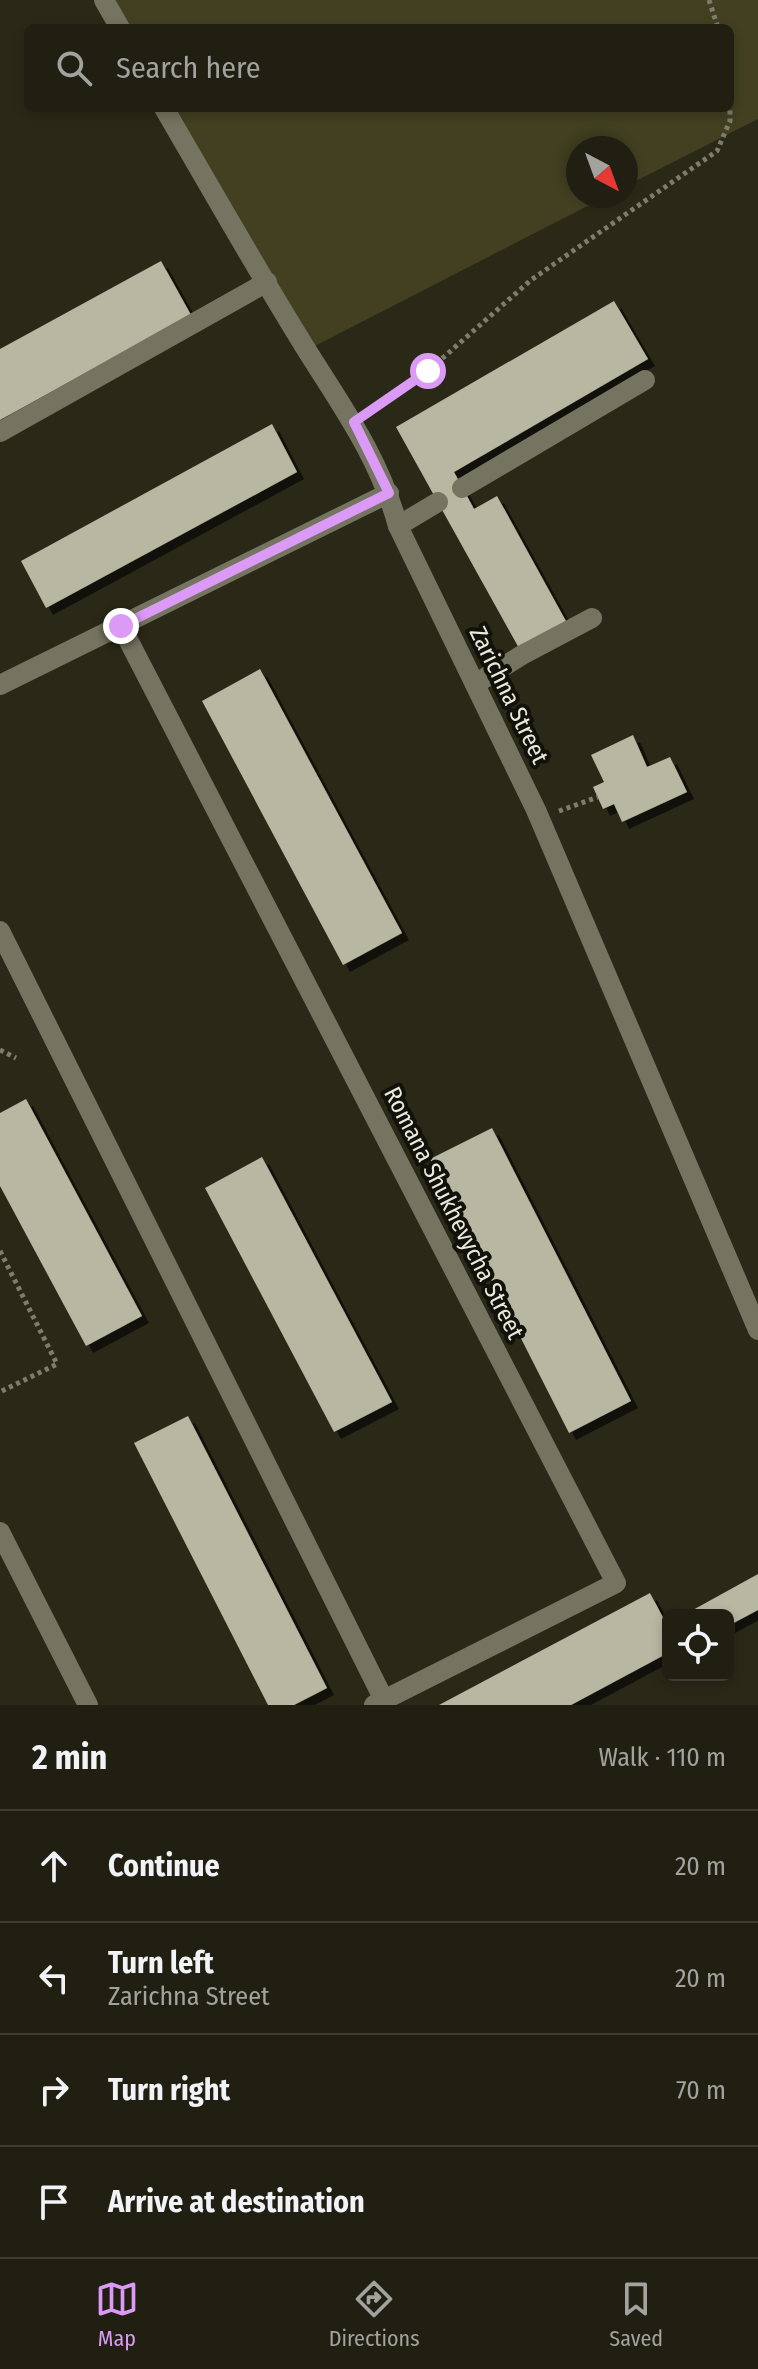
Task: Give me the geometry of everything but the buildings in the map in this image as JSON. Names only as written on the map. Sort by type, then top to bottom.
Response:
[{"type":"street","points":[[104,0],[118,24]]},
{"type":"street","name":"Zarichna Street","points":[[166,112],[307,350],[354,422],[389,493],[398,526],[536,810],[758,1330]]},
{"type":"street","points":[[0,432],[267,282]]},
{"type":"street","points":[[462,488],[645,380]]},
{"type":"street","points":[[0,685],[389,493]]},
{"type":"street","points":[[398,526],[438,502]]},
{"type":"street","points":[[475,684],[592,618]]},
{"type":"street","name":"Romana Shukhevycha Street","points":[[121,626],[616,1583],[379,1702]]},
{"type":"street","points":[[0,931],[379,1702]]},
{"type":"street","points":[[0,1532],[88,1705]]},
{"type":"path","points":[[709,0],[717,24]]},
{"type":"path","points":[[354,422],[428,371],[531,280],[717,151],[730,121],[730,112]]},
{"type":"path","points":[[557,811],[598,797]]},
{"type":"path","points":[[0,1050],[16,1058]]},
{"type":"path","points":[[0,1251],[57,1364],[0,1392]]},
{"type":"shaded area","points":[[104,0],[758,0],[758,119],[638,180],[638,136],[566,136],[566,208],[584,208],[307,350],[166,112],[734,112],[734,24],[118,24]]},
{"type":"route","points":[[121,626],[389,493],[354,422],[428,371]]}]
